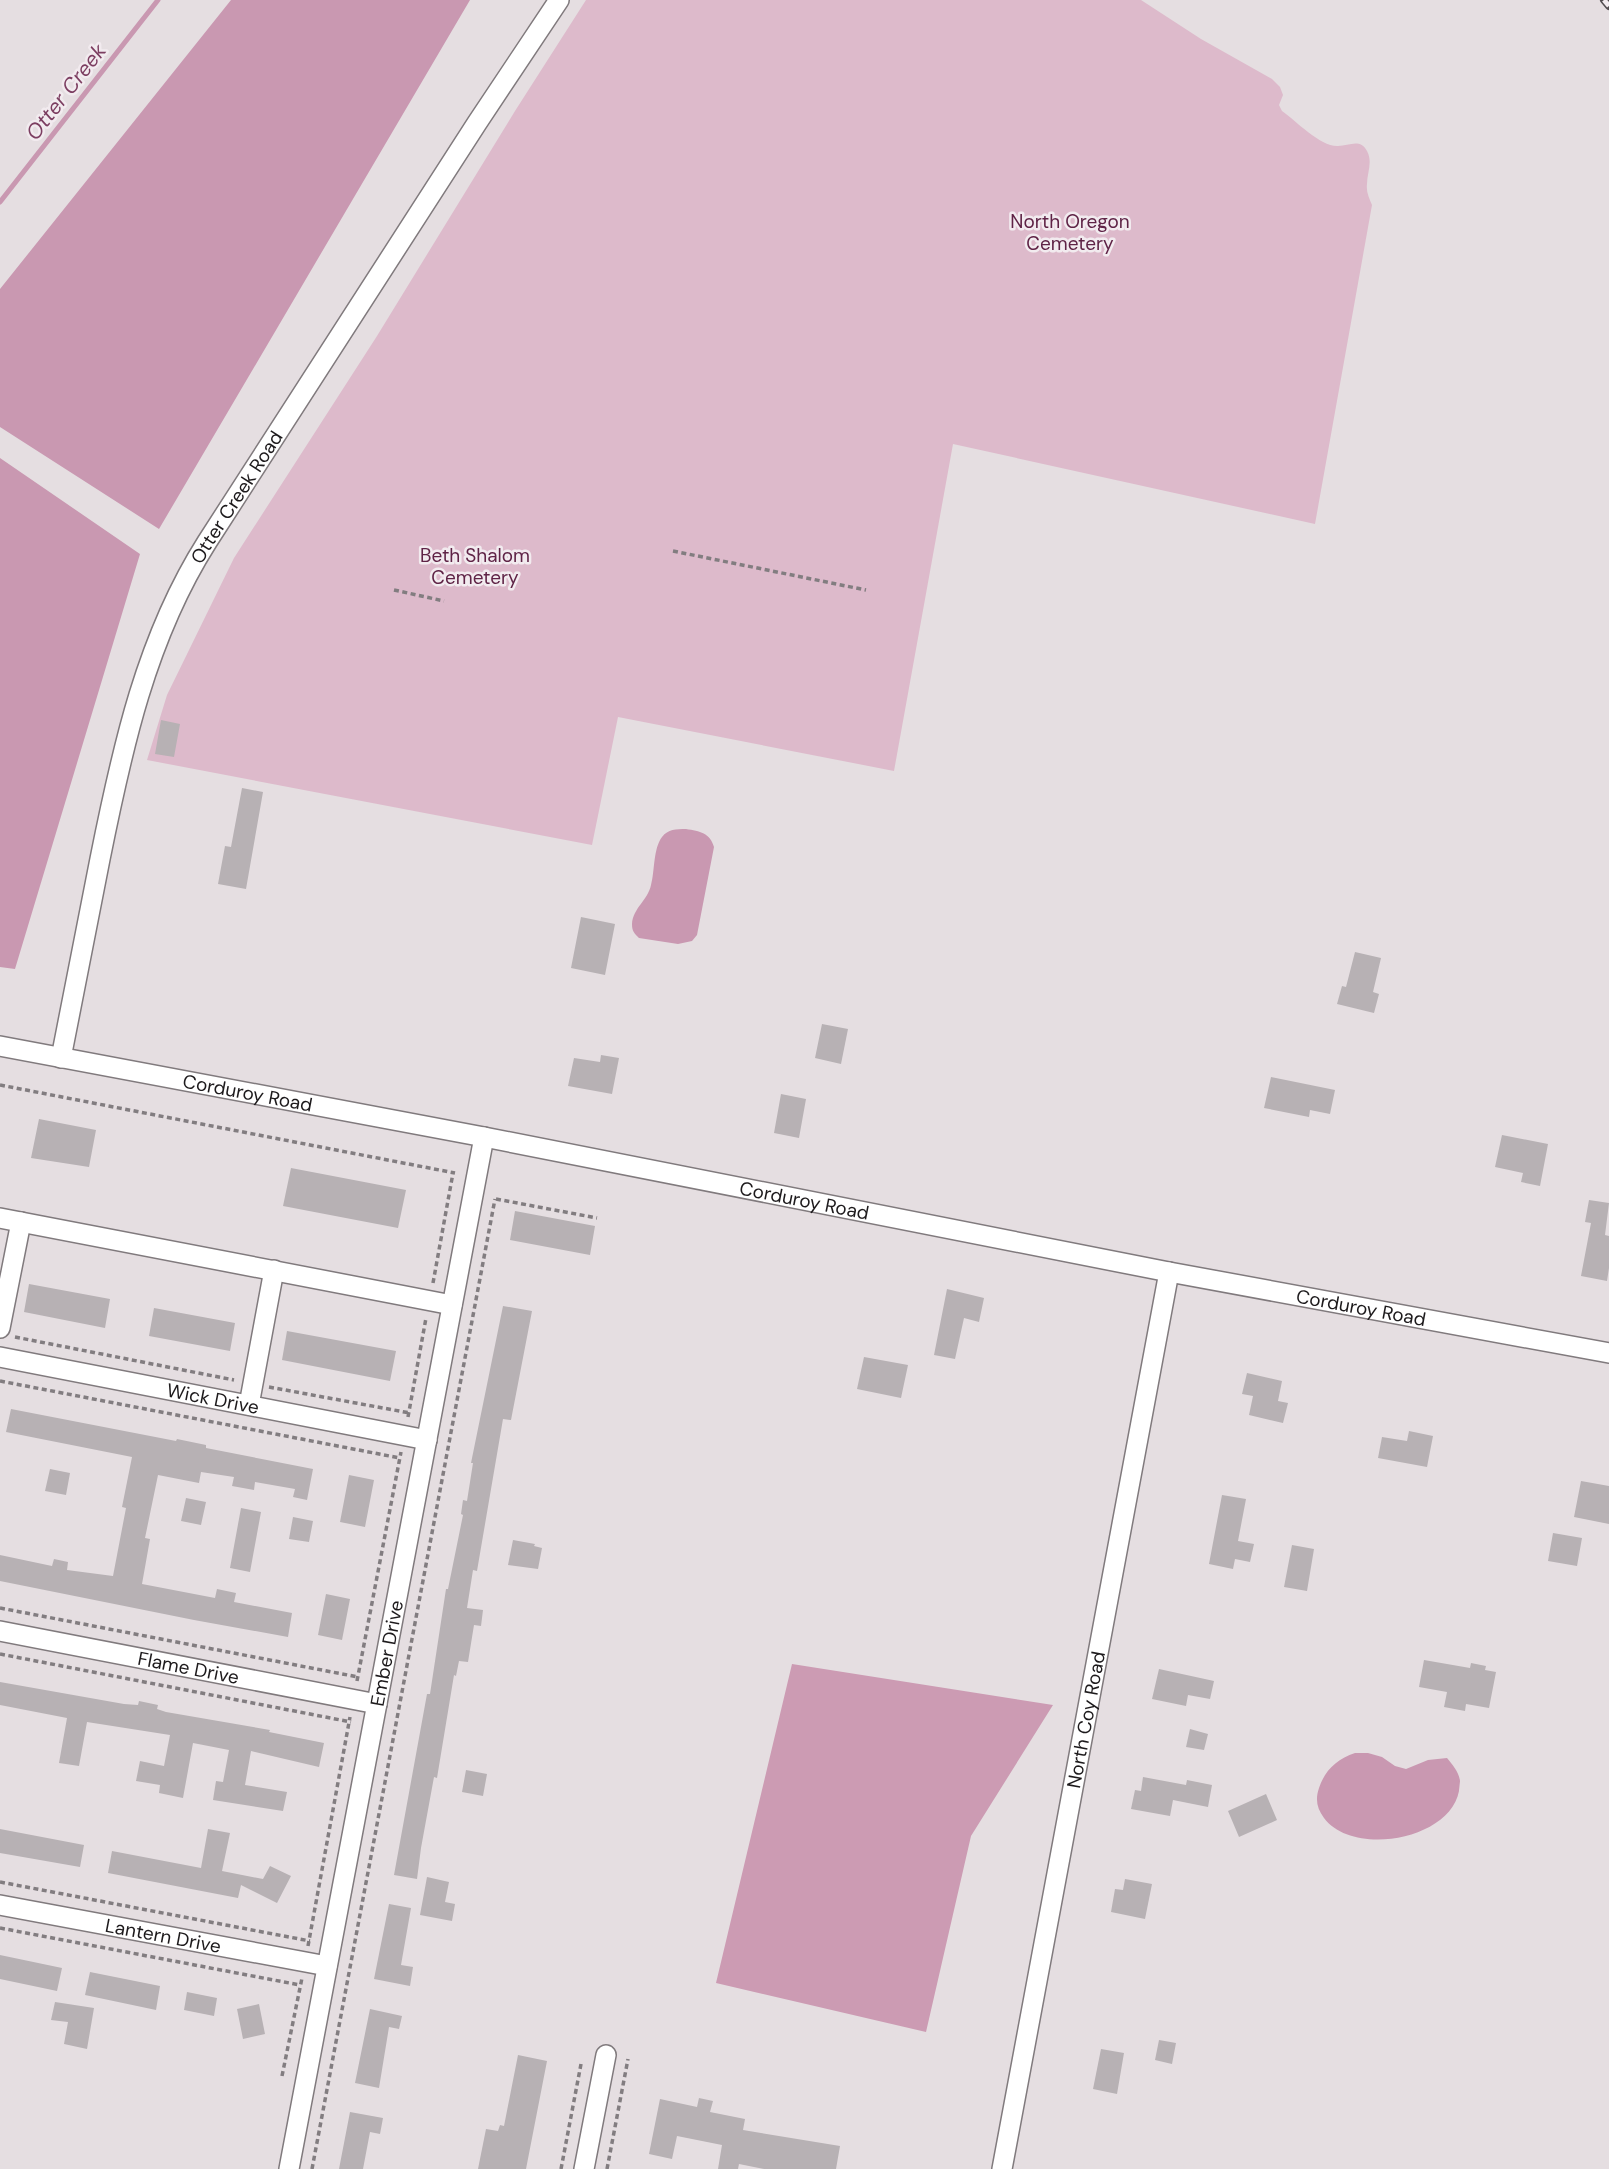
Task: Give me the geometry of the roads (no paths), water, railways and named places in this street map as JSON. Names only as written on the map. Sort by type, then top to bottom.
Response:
[{"type":"street","name":"Otter Creek Road","points":[[61,1058],[116,779],[131,718],[147,669],[175,601],[214,530],[559,0]]},
{"type":"street","name":"Corduroy Road","points":[[0,1046],[484,1137],[1170,1272],[1609,1353]]},
{"type":"street","name":"Ember Drive","points":[[289,2169],[484,1137]]},
{"type":"street","points":[[0,1218],[452,1305]]},
{"type":"street","points":[[7,1333],[22,1222]]},
{"type":"street","points":[[249,1405],[274,1270]]},
{"type":"street","name":"North Coy Road","points":[[1002,2169],[1170,1272]]},
{"type":"street","name":"Wick Drive","points":[[0,1357],[427,1440]]},
{"type":"street","name":"Flame Drive","points":[[0,1631],[377,1703]]},
{"type":"street","name":"Lantern Drive","points":[[0,1905],[327,1966]]},
{"type":"street","points":[[584,2169],[606,2055]]},
{"type":"waterway","name":"Otter Creek","points":[[0,202],[158,0]]},
{"type":"railway","points":[[1604,0],[1609,6]]},
{"type":"park label","name":"North Oregon Cemetery","points":[[1070,232]]},
{"type":"park label","name":"Beth Shalom Cemetery","points":[[475,566]]}]
